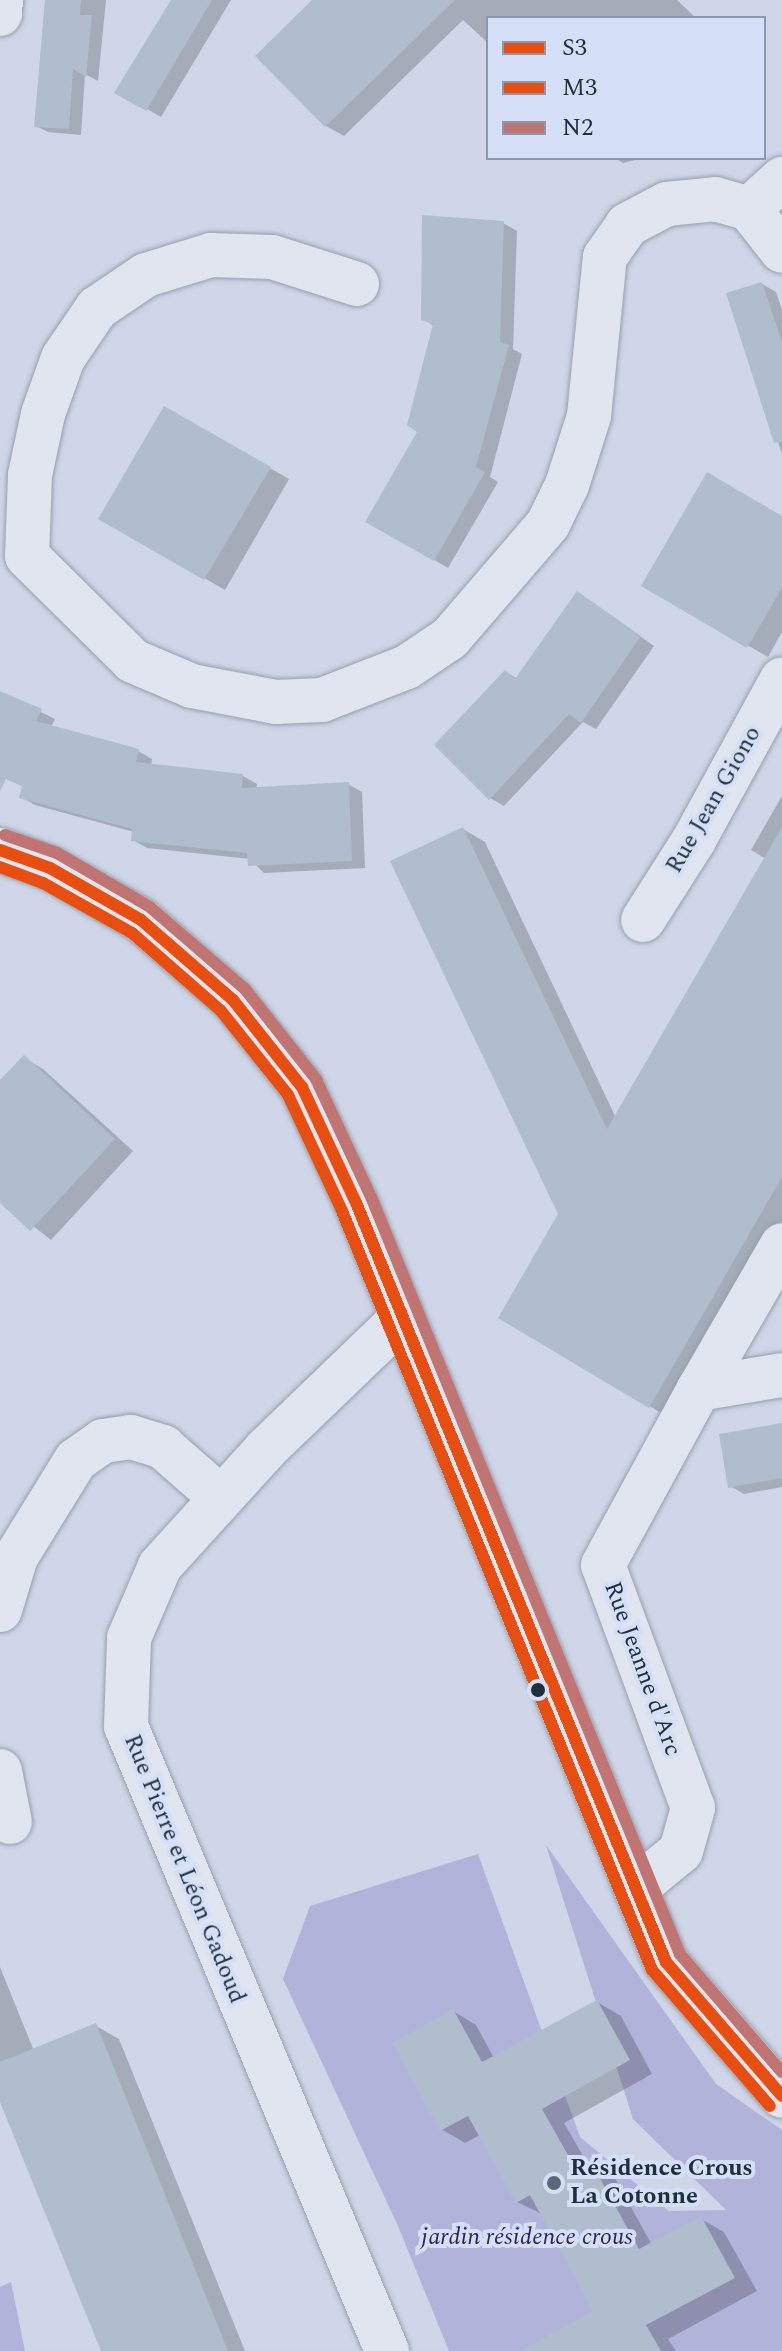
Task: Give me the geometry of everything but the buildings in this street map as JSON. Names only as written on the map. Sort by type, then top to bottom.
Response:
[{"type":"street","points":[[0,14],[1,0]]},
{"type":"street","points":[[749,209],[782,179]]},
{"type":"street","points":[[357,284],[272,257],[211,255],[146,275],[97,308],[63,358],[43,414],[13,552],[133,661],[192,686],[276,702],[322,700],[407,667],[450,638],[548,524],[589,416],[605,257],[627,225],[667,204],[715,199],[749,209],[782,251]]},
{"type":"street","name":"Rue Jean Giono","points":[[643,920],[694,840],[782,679]]},
{"type":"street","points":[[0,850],[50,868],[141,920],[233,1000],[302,1087],[357,1205],[666,1962],[782,2096]]},
{"type":"street","name":"Rue Jeanne d'Arc","points":[[636,1888],[681,1851],[693,1808],[603,1565],[782,1245]]},
{"type":"street","name":"Rue Pierre et Léon Gadoud","points":[[387,2351],[126,1726],[129,1638],[160,1566],[221,1498],[401,1319]]},
{"type":"street","points":[[699,1389],[782,1375]]},
{"type":"street","points":[[0,1610],[16,1557],[76,1460],[103,1441],[131,1437],[163,1447],[221,1498]]},
{"type":"street","points":[[0,1771],[10,1822]]},
{"type":"green space","name":"jardin résidence crous","points":[[546,1845],[716,2084],[782,2130],[782,2351],[449,2351],[398,2226],[283,1979],[310,1906],[478,1854],[580,2137],[669,2211],[726,2210],[633,2119]]},
{"type":"green space","points":[[11,2282],[25,2351],[0,2351],[0,2287]]},
{"type":"transit line","name":"N2","points":[[5,835],[57,853],[150,907],[245,989],[316,1079],[372,1199],[680,1954],[782,2072]]},
{"type":"transit line","name":"S3","points":[[0,850],[50,868],[141,920],[233,1000],[302,1087],[357,1205],[666,1962],[782,2096]]},
{"type":"transit line","name":"M3","points":[[0,867],[43,883],[132,933],[221,1011],[288,1095],[342,1211],[652,1970],[770,2106]]},
{"type":"place","name":"Résidence Crous La Cotonne","points":[[554,2183]]}]
